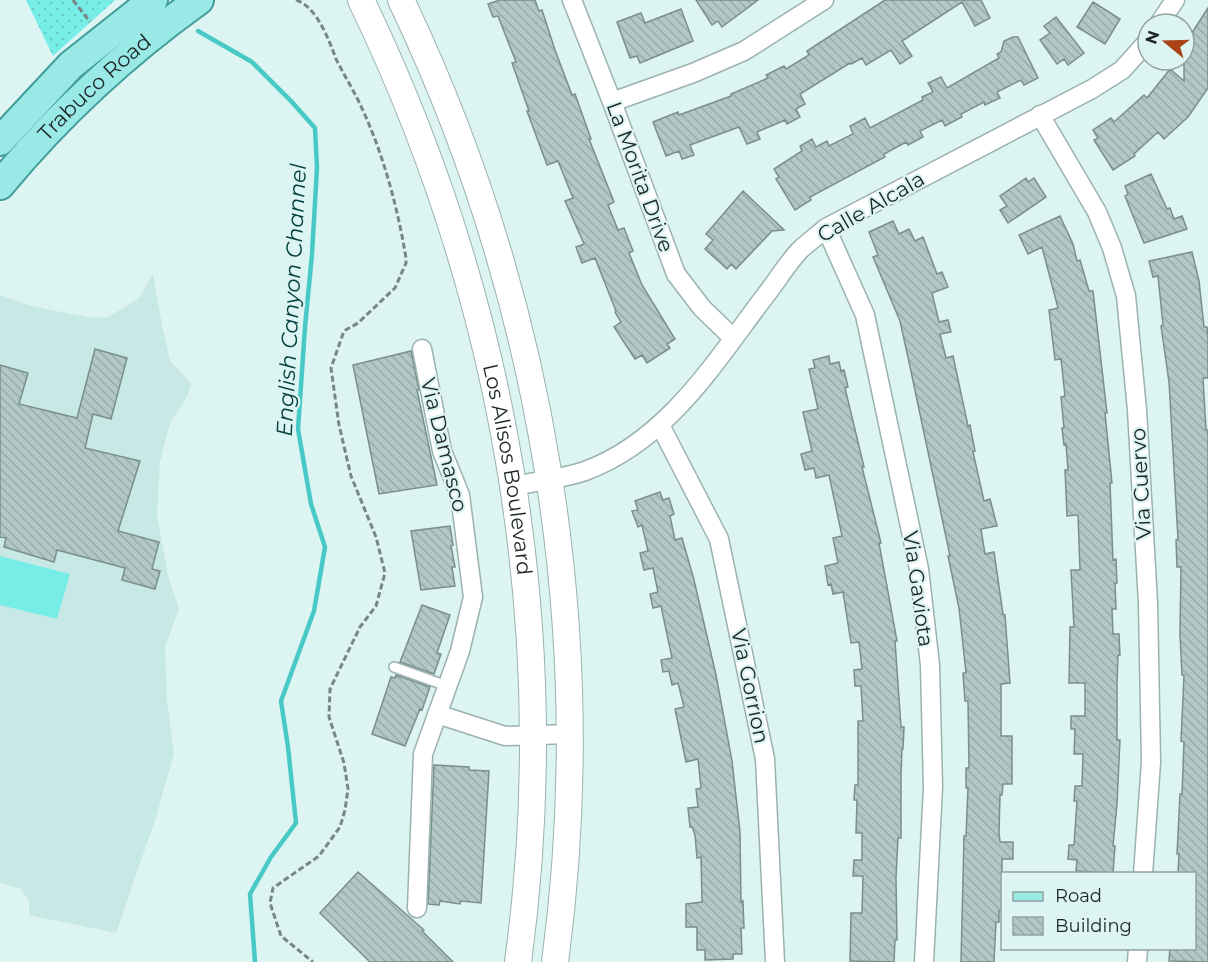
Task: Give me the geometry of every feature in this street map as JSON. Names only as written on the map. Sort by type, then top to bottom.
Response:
[{"type":"main road","name":"Trabuco Road","points":[[0,141],[71,65],[153,0]]},
{"type":"main road","name":"Trabuco Road","points":[[0,185],[82,97],[147,40],[199,0]]},
{"type":"main road","name":"Los Alisos Boulevard","points":[[361,0],[420,134],[451,220],[486,347],[502,416],[514,486],[525,575],[533,735],[529,860],[518,962]]},
{"type":"main road","name":"Los Alisos Boulevard","points":[[401,0],[457,129],[496,242],[523,344],[550,479],[567,648],[570,735],[564,871],[555,962]]},
{"type":"street","name":"La Morita Drive","points":[[572,0],[676,274],[702,308],[733,338]]},
{"type":"street","points":[[612,102],[693,73],[744,51],[824,0]]},
{"type":"street","name":"Calle Alcala","points":[[514,486],[587,470],[615,457],[660,425],[699,384],[800,250],[826,228],[1092,89],[1122,70],[1136,54]]},
{"type":"street","name":"Via Cuervo","points":[[1040,115],[1097,212],[1112,248],[1125,296],[1137,410],[1148,603],[1151,762],[1143,872]]},
{"type":"street","name":"Via Gaviota","points":[[826,228],[865,315],[919,569],[930,665],[933,787],[924,962]]},
{"type":"street","name":"Via Damasco","points":[[417,908],[423,754],[460,651],[473,597],[460,495],[442,451],[422,349]]},
{"type":"street","name":"Via Gorrion","points":[[660,425],[719,539],[765,759],[775,962]]},
{"type":"street","points":[[436,714],[505,736],[570,735]]},
{"type":"lane","points":[[394,667],[447,686]]},
{"type":"path","points":[[73,0],[93,25]]},
{"type":"path","points":[[296,0],[303,2],[327,33],[336,59],[358,100],[377,146],[396,206],[406,258],[395,288],[358,323],[344,331],[331,368],[339,425],[351,476],[376,537],[385,573],[376,606],[360,627],[330,689],[329,717],[344,763],[348,789],[340,827],[319,856],[273,888],[270,903],[281,936],[313,962]]},
{"type":"shaded area","points":[[26,0],[115,0],[53,56]]},
{"type":"shaded area","points":[[153,274],[170,361],[191,383],[188,395],[170,423],[160,462],[157,515],[168,575],[179,609],[165,647],[167,701],[174,753],[156,817],[116,933],[29,915],[29,901],[20,888],[0,883],[0,295],[31,306],[92,318],[109,317],[139,298]]},
{"type":"shaded area","points":[[0,556],[70,574],[57,619],[0,605]]},
{"type":"building","points":[[500,0],[535,0],[539,11],[542,10],[555,50],[572,95],[575,94],[591,139],[589,139],[614,202],[608,205],[618,230],[624,228],[633,251],[629,253],[642,285],[675,339],[667,344],[670,348],[647,363],[642,355],[635,359],[614,327],[621,322],[595,258],[582,263],[576,247],[584,244],[565,201],[573,198],[558,161],[547,165],[512,63],[516,62],[498,16],[493,17],[488,4]]},
{"type":"building","points":[[696,0],[758,0],[722,27],[718,21],[712,25]]},
{"type":"building","points":[[885,0],[981,0],[990,18],[975,26],[962,2],[902,41],[912,56],[900,64],[891,50],[866,65],[862,58],[850,63],[800,94],[805,104],[796,109],[800,117],[787,124],[785,120],[757,132],[760,139],[747,144],[739,127],[690,145],[694,155],[682,159],[679,151],[666,156],[653,122],[731,96],[768,78],[766,75],[784,66],[786,69],[809,55],[807,51]]},
{"type":"building","points":[[1093,2],[1120,19],[1105,44],[1077,27]]},
{"type":"building","points":[[1208,8],[1208,88],[1188,117],[1164,139],[1158,132],[1134,154],[1135,156],[1113,170],[1094,140],[1098,138],[1093,130],[1111,118],[1114,122],[1144,95],[1147,98],[1168,72],[1174,72],[1184,81],[1184,72],[1196,72],[1196,26]]},
{"type":"building","points":[[681,9],[693,41],[640,63],[637,56],[630,58],[617,22],[641,13],[645,23]]},
{"type":"building","points":[[1056,17],[1084,53],[1068,65],[1064,59],[1057,64],[1040,40],[1050,33],[1044,26]]},
{"type":"building","points":[[1018,37],[1038,78],[1024,85],[1021,80],[997,92],[1000,98],[985,105],[984,102],[961,114],[962,117],[945,126],[942,120],[920,131],[923,137],[908,145],[906,142],[884,154],[885,157],[810,197],[811,200],[795,210],[776,179],[779,177],[774,169],[802,151],[800,146],[812,139],[816,147],[827,141],[829,146],[853,134],[850,126],[865,118],[870,128],[923,100],[922,97],[933,92],[928,83],[941,77],[947,88],[999,58],[997,54],[1001,52],[1004,41]]},
{"type":"building","points":[[1151,174],[1167,209],[1170,208],[1174,219],[1182,216],[1187,229],[1144,243],[1125,196],[1128,194],[1125,186]]},
{"type":"building","points":[[1026,178],[1028,182],[1034,178],[1046,197],[1008,223],[1000,210],[1007,206],[1000,196]]},
{"type":"building","points":[[743,191],[784,230],[772,231],[736,269],[731,264],[727,269],[705,249],[713,240],[706,234]]},
{"type":"building","points":[[1060,216],[1073,244],[1077,261],[1080,260],[1089,291],[1093,291],[1107,413],[1105,413],[1112,483],[1110,483],[1113,560],[1116,559],[1117,583],[1115,583],[1116,609],[1112,609],[1113,634],[1119,634],[1120,655],[1118,655],[1117,682],[1117,740],[1120,740],[1113,872],[1076,871],[1077,860],[1068,859],[1069,845],[1074,845],[1077,801],[1074,801],[1075,786],[1082,786],[1083,754],[1074,754],[1075,729],[1071,729],[1071,716],[1085,716],[1085,683],[1069,683],[1070,627],[1074,627],[1071,570],[1080,570],[1078,515],[1067,516],[1065,470],[1068,470],[1062,428],[1064,428],[1061,397],[1065,396],[1061,359],[1055,360],[1049,310],[1058,308],[1042,247],[1028,254],[1019,235]]},
{"type":"building","points":[[893,221],[899,234],[909,229],[915,241],[923,237],[937,274],[942,272],[948,287],[932,293],[939,322],[948,320],[951,332],[940,334],[946,358],[953,356],[968,426],[970,425],[975,451],[973,452],[984,501],[990,499],[997,526],[981,529],[985,554],[994,552],[1005,615],[1010,683],[1001,684],[1001,736],[1012,736],[1012,784],[1003,784],[1002,795],[1000,795],[999,833],[1000,842],[1013,842],[1013,859],[1002,859],[1001,911],[999,911],[999,922],[996,922],[994,962],[961,962],[964,836],[966,836],[968,788],[966,788],[966,768],[969,768],[968,701],[965,701],[963,673],[966,673],[959,608],[900,321],[873,257],[878,255],[869,232]]},
{"type":"building","points":[[1192,252],[1199,281],[1204,327],[1207,327],[1208,338],[1208,378],[1203,378],[1206,430],[1208,430],[1208,962],[1169,961],[1170,950],[1196,950],[1196,872],[1178,872],[1179,854],[1177,854],[1184,742],[1181,741],[1184,675],[1182,675],[1180,634],[1181,567],[1177,567],[1176,540],[1178,539],[1169,382],[1161,326],[1163,325],[1158,276],[1153,277],[1149,261]]},
{"type":"building","points":[[95,349],[127,358],[111,419],[93,414],[85,448],[140,461],[118,531],[159,542],[152,569],[160,571],[155,589],[122,580],[125,568],[57,550],[54,562],[4,547],[6,538],[0,537],[0,365],[28,373],[19,404],[77,418]]},
{"type":"building","points":[[411,351],[437,485],[379,494],[353,365]]},
{"type":"building","points":[[829,356],[830,364],[839,362],[841,371],[844,370],[848,387],[845,388],[881,543],[879,543],[897,641],[895,641],[901,727],[904,727],[901,838],[898,838],[896,878],[897,940],[895,940],[894,962],[850,961],[851,913],[862,913],[863,876],[853,876],[854,860],[862,860],[862,833],[856,833],[857,800],[854,800],[855,785],[858,785],[858,721],[863,721],[861,686],[855,686],[854,670],[862,669],[859,642],[851,643],[843,592],[833,594],[831,584],[828,585],[825,566],[838,563],[833,538],[842,536],[829,475],[816,478],[814,468],[805,470],[801,454],[812,451],[803,412],[818,409],[809,369],[815,368],[813,360]]},
{"type":"building","points":[[660,492],[663,500],[669,498],[674,514],[670,516],[675,540],[682,538],[694,580],[716,675],[732,761],[740,832],[741,902],[743,901],[744,928],[741,928],[742,954],[733,954],[733,959],[705,960],[705,950],[697,950],[697,927],[686,927],[686,904],[702,902],[701,857],[697,858],[695,835],[690,827],[688,808],[698,807],[696,789],[701,788],[698,759],[686,762],[675,709],[684,707],[678,683],[672,685],[669,671],[663,672],[661,660],[672,658],[661,606],[653,608],[650,594],[658,592],[653,568],[644,570],[640,553],[648,551],[642,525],[638,527],[632,511],[638,510],[635,501]]},
{"type":"building","points":[[450,526],[455,586],[421,590],[411,531]]},
{"type":"building","points":[[422,605],[450,615],[437,653],[441,654],[434,674],[400,662]]},
{"type":"building","points":[[396,675],[430,687],[405,746],[372,734],[391,677],[395,678]]},
{"type":"building","points":[[434,765],[469,767],[469,770],[489,771],[481,903],[461,901],[460,904],[440,901],[439,905],[428,904]]},
{"type":"building","points":[[358,872],[424,930],[422,931],[453,962],[370,962],[320,913]]},
{"type":"waterway","name":"English Canyon Channel","points":[[198,31],[252,62],[315,128],[317,168],[298,429],[311,504],[325,547],[314,611],[281,701],[296,823],[271,857],[250,894],[255,962]]}]
